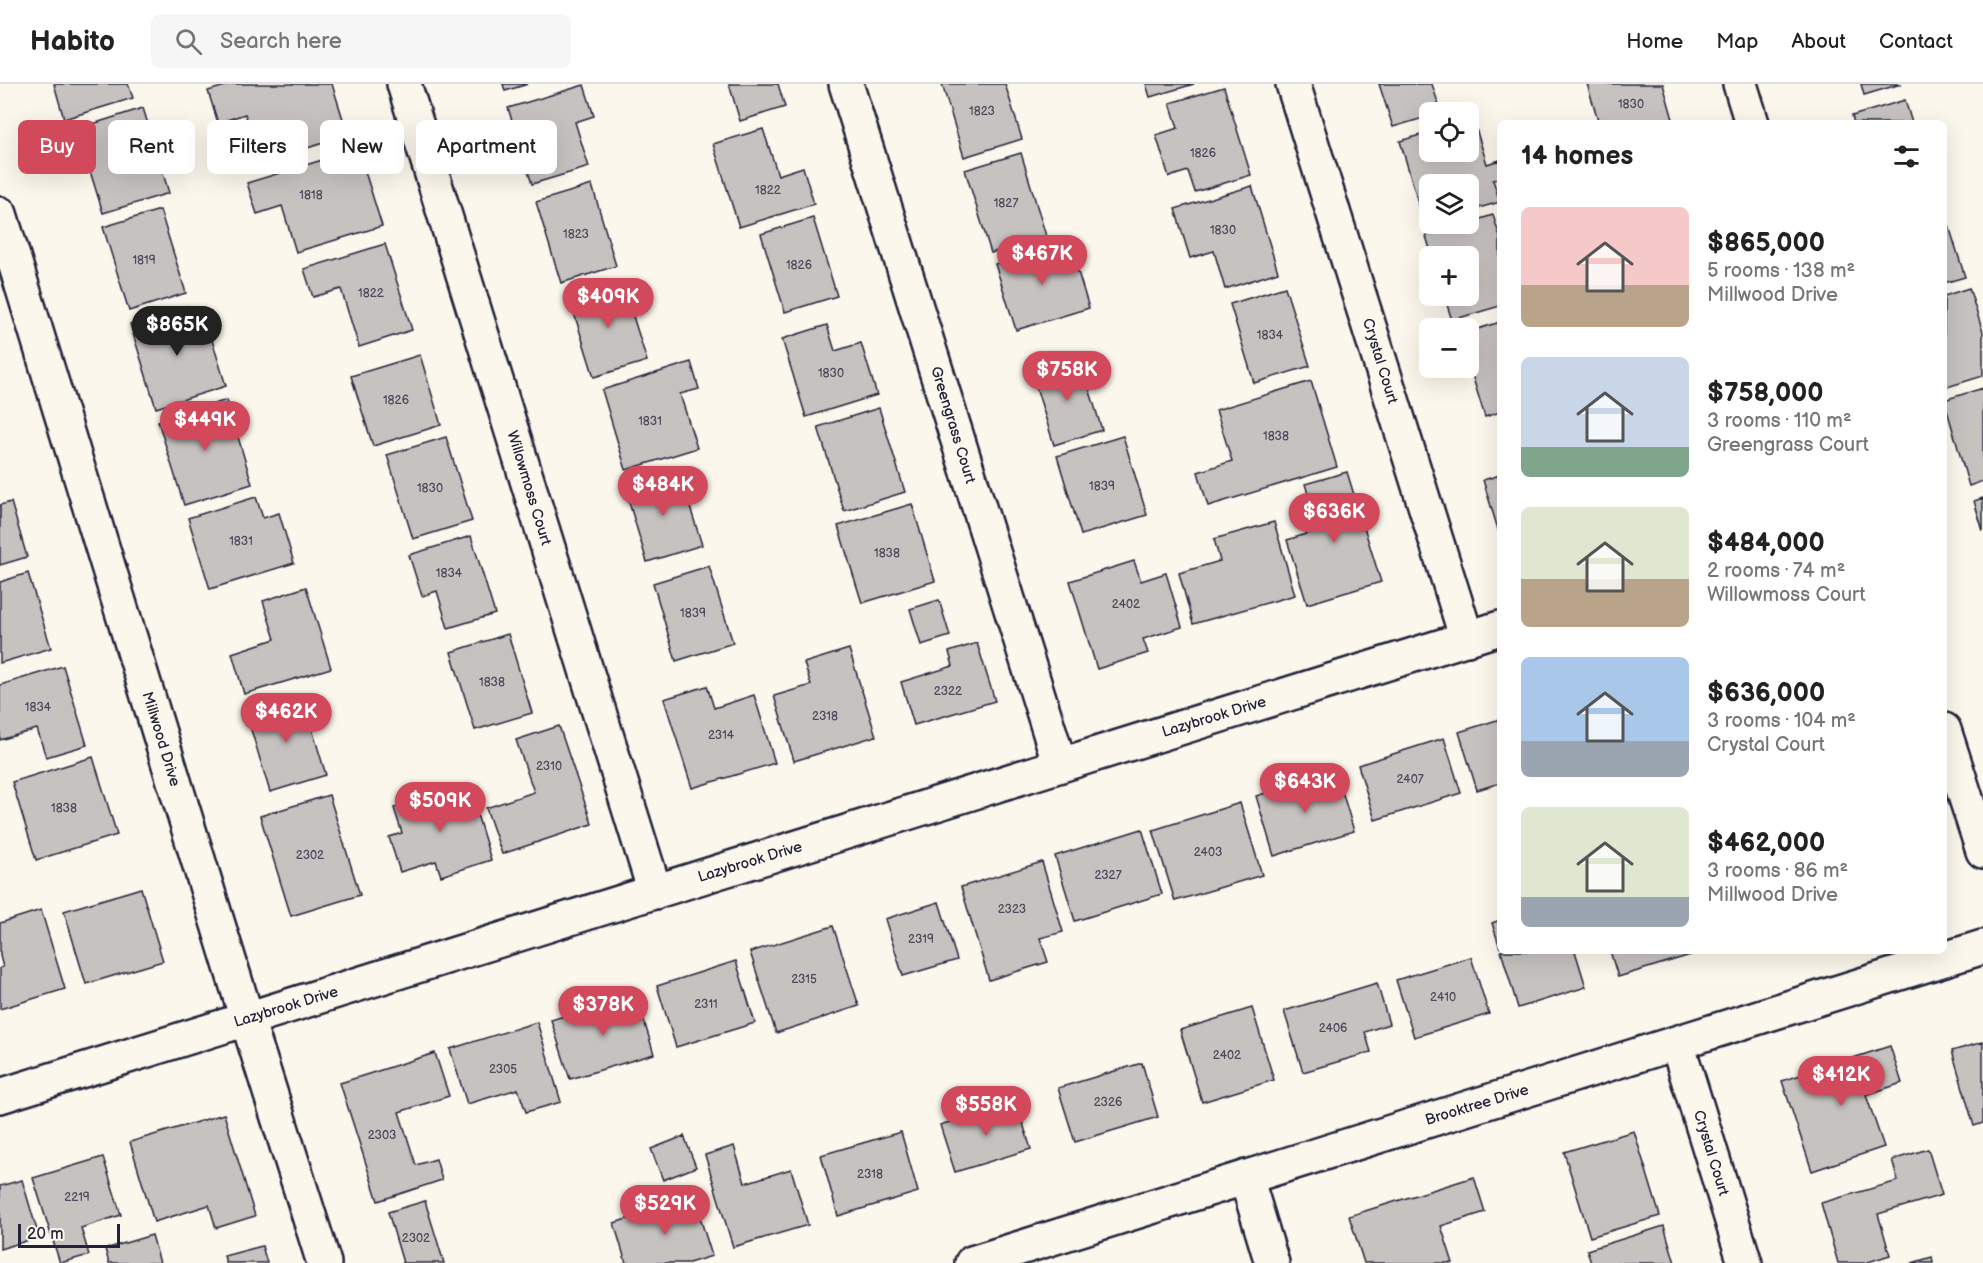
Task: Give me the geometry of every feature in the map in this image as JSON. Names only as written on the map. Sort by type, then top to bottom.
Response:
[{"type":"street","name":"Willowmoss Court","points":[[404,84],[655,892]]},
{"type":"street","name":"Greengrass Court","points":[[846,84],[1060,765]]},
{"type":"street","name":"Crystal Court","points":[[1293,84],[1467,639]]},
{"type":"street","points":[[1740,84],[1751,120]]},
{"type":"street","name":"Millwood Drive","points":[[0,214],[324,1263]]},
{"type":"street","name":"Lazybrook Drive","points":[[0,1096],[1497,629]]},
{"type":"street","points":[[1947,739],[1983,851]]},
{"type":"street","name":"Brooktree Drive","points":[[972,1263],[1983,947]]},
{"type":"street","name":"Crystal Court","points":[[1677,1043],[1745,1263]]},
{"type":"street","points":[[1246,1177],[1272,1263]]},
{"type":"building","points":[[54,84],[128,84],[133,98],[64,119]]},
{"type":"building","points":[[232,84],[332,84],[343,120],[320,120],[320,144],[308,148],[308,120],[247,120],[245,114],[227,120],[217,120],[208,91]]},
{"type":"building","points":[[503,84],[528,84],[505,91]]},
{"type":"building","points":[[729,84],[778,84],[785,107],[740,121]]},
{"type":"building","points":[[942,84],[1005,84],[1022,139],[964,157]]},
{"type":"building","points":[[1146,84],[1194,84],[1150,97]]},
{"type":"building","points":[[1379,84],[1432,84],[1438,102],[1419,102],[1419,119],[1393,127]]},
{"type":"building","points":[[1587,84],[1663,84],[1673,120],[1598,120]]},
{"type":"building","points":[[1861,84],[1901,84],[1864,95]]},
{"type":"building","points":[[584,85],[594,116],[575,122],[589,167],[532,184],[529,174],[557,174],[557,120],[512,120],[508,108]]},
{"type":"building","points":[[1224,87],[1251,175],[1195,192],[1188,171],[1169,177],[1156,135],[1178,128],[1170,103]]},
{"type":"building","points":[[1905,100],[1911,120],[1853,120],[1852,116]]},
{"type":"building","points":[[143,108],[147,120],[108,120],[108,174],[163,174],[169,193],[103,213],[91,174],[96,174],[96,123]]},
{"type":"building","points":[[763,129],[778,175],[803,167],[814,204],[739,227],[713,144]]},
{"type":"building","points":[[1419,135],[1419,162],[1479,162],[1479,138],[1487,164],[1497,161],[1497,179],[1493,180],[1497,203],[1479,208],[1479,174],[1419,174],[1419,205],[1400,141]]},
{"type":"building","points":[[1021,153],[1046,236],[991,253],[965,170]]},
{"type":"building","points":[[320,161],[320,174],[366,174],[382,226],[296,252],[282,206],[257,214],[247,183],[276,174],[308,174],[308,164]]},
{"type":"building","points":[[592,185],[616,266],[561,283],[536,202]]},
{"type":"building","points":[[1252,186],[1278,272],[1225,289],[1214,251],[1190,258],[1175,209]]},
{"type":"building","points":[[160,210],[186,293],[129,311],[103,227]]},
{"type":"building","points":[[1493,215],[1497,228],[1497,307],[1451,318],[1447,306],[1479,306],[1479,246],[1429,246],[1426,236],[1432,234],[1479,234],[1479,219]]},
{"type":"building","points":[[813,218],[837,296],[785,312],[761,234]]},
{"type":"building","points":[[1947,220],[1965,277],[1947,282]]},
{"type":"building","points":[[1069,242],[1089,308],[1016,330],[995,264]]},
{"type":"building","points":[[385,244],[412,330],[359,347],[341,289],[313,297],[304,269]]},
{"type":"building","points":[[622,281],[647,361],[594,377],[569,297]]},
{"type":"building","points":[[1285,287],[1310,366],[1254,383],[1230,304]]},
{"type":"building","points":[[1969,288],[1983,332],[1983,376],[1947,387],[1947,295]]},
{"type":"building","points":[[188,306],[196,331],[208,327],[226,386],[156,408],[130,324]]},
{"type":"building","points":[[1497,323],[1497,413],[1485,417],[1473,378],[1479,378],[1479,329]]},
{"type":"building","points":[[827,325],[835,351],[861,343],[877,395],[806,417],[782,339]]},
{"type":"building","points":[[420,355],[441,425],[373,446],[351,376]]},
{"type":"building","points":[[1080,359],[1102,430],[1054,445],[1032,374]]},
{"type":"building","points":[[691,362],[699,389],[680,394],[697,448],[626,470],[602,390]]},
{"type":"building","points":[[1311,381],[1337,467],[1208,506],[1198,472],[1232,461],[1216,410]]},
{"type":"building","points":[[1983,388],[1983,481],[1969,486],[1947,410],[1947,399]]},
{"type":"building","points":[[227,400],[252,484],[184,505],[158,421]]},
{"type":"building","points":[[879,408],[905,492],[844,511],[818,427]]},
{"type":"building","points":[[1123,436],[1147,515],[1081,535],[1057,456]]},
{"type":"building","points":[[446,437],[472,521],[413,539],[387,455]]},
{"type":"building","points":[[679,472],[702,545],[647,562],[625,489]]},
{"type":"building","points":[[1347,472],[1381,582],[1307,604],[1287,540],[1319,530],[1305,484]]},
{"type":"building","points":[[1497,476],[1497,526],[1483,480]]},
{"type":"building","points":[[256,497],[263,518],[279,513],[294,563],[210,589],[188,518]]},
{"type":"building","points":[[1983,498],[1983,531],[1974,501]]},
{"type":"building","points":[[11,502],[27,557],[0,565],[0,505]]},
{"type":"building","points":[[912,504],[935,581],[862,603],[838,526]]},
{"type":"building","points":[[1274,522],[1295,595],[1193,624],[1179,573],[1220,561],[1214,539]]},
{"type":"building","points":[[471,536],[495,614],[448,628],[437,591],[422,596],[409,555]]},
{"type":"building","points":[[1134,561],[1141,581],[1166,573],[1182,627],[1143,639],[1148,653],[1097,669],[1070,581]]},
{"type":"building","points":[[709,566],[733,643],[676,661],[653,583]]},
{"type":"building","points":[[28,573],[51,648],[0,663],[0,582]]},
{"type":"building","points":[[306,587],[331,668],[244,694],[232,653],[275,639],[263,601]]},
{"type":"building","points":[[939,600],[950,636],[921,645],[910,609]]},
{"type":"building","points":[[508,634],[532,713],[475,730],[451,652]]},
{"type":"building","points":[[977,643],[995,701],[914,725],[901,682],[953,666],[949,652]]},
{"type":"building","points":[[849,649],[876,736],[794,761],[774,696],[811,685],[804,663]]},
{"type":"building","points":[[63,666],[87,745],[46,757],[37,729],[0,740],[0,685]]},
{"type":"building","points":[[707,686],[714,708],[754,695],[775,763],[692,788],[664,699]]},
{"type":"building","points":[[302,696],[326,775],[270,792],[246,713]]},
{"type":"building","points":[[1497,720],[1497,784],[1477,790],[1459,732]]},
{"type":"building","points":[[559,726],[592,824],[502,854],[486,808],[534,792],[516,740]]},
{"type":"building","points":[[1444,738],[1461,793],[1375,820],[1358,765]]},
{"type":"building","points":[[93,757],[117,835],[36,860],[12,782]]},
{"type":"building","points":[[1336,771],[1354,831],[1274,856],[1256,796]]},
{"type":"building","points":[[468,785],[491,860],[441,876],[436,861],[400,872],[389,837],[402,833],[394,808]]},
{"type":"building","points":[[329,795],[360,895],[291,916],[260,816]]},
{"type":"building","points":[[1240,803],[1262,875],[1175,901],[1153,830]]},
{"type":"building","points":[[1142,829],[1162,894],[1075,921],[1055,856]]},
{"type":"building","points":[[1042,862],[1063,932],[1040,938],[1048,962],[989,980],[961,887]]},
{"type":"building","points":[[141,888],[163,961],[86,984],[64,911]]},
{"type":"building","points":[[939,902],[957,960],[903,976],[885,919]]},
{"type":"building","points":[[41,910],[65,989],[0,1009],[0,968],[3,967],[0,956],[0,923]]},
{"type":"building","points":[[1497,921],[1497,939],[1492,923]]},
{"type":"building","points":[[833,926],[859,1006],[776,1033],[750,952]]},
{"type":"building","points":[[1502,954],[1576,954],[1586,987],[1518,1008]]},
{"type":"building","points":[[1611,954],[1694,954],[1618,977]]},
{"type":"building","points":[[1471,957],[1489,1014],[1414,1037],[1396,980]]},
{"type":"building","points":[[736,961],[755,1023],[676,1047],[657,986]]},
{"type":"building","points":[[1377,983],[1389,1024],[1365,1032],[1371,1052],[1303,1072],[1284,1011]]},
{"type":"building","points":[[636,994],[654,1054],[570,1079],[551,1020]]},
{"type":"building","points":[[1252,1008],[1274,1080],[1202,1102],[1180,1030]]},
{"type":"building","points":[[537,1022],[561,1102],[526,1112],[518,1089],[467,1104],[450,1049]]},
{"type":"building","points":[[1983,1042],[1983,1123],[1974,1126],[1952,1051]]},
{"type":"building","points":[[1890,1046],[1902,1083],[1866,1095],[1884,1147],[1812,1171],[1782,1081]]},
{"type":"building","points":[[435,1053],[449,1096],[399,1112],[416,1165],[436,1159],[442,1180],[378,1201],[340,1083]]},
{"type":"building","points":[[1142,1063],[1158,1117],[1075,1142],[1058,1088]]},
{"type":"building","points":[[1016,1101],[1031,1149],[955,1172],[940,1125]]},
{"type":"building","points":[[224,1114],[255,1216],[216,1228],[209,1205],[154,1222],[130,1142]]},
{"type":"building","points":[[1634,1131],[1660,1216],[1590,1237],[1564,1152]]},
{"type":"building","points":[[901,1132],[918,1192],[838,1216],[821,1155]]},
{"type":"building","points":[[684,1136],[696,1167],[663,1180],[651,1149]]},
{"type":"building","points":[[734,1146],[745,1183],[791,1169],[808,1225],[733,1247],[705,1155]]},
{"type":"building","points":[[1928,1149],[1942,1195],[1878,1214],[1890,1255],[1865,1263],[1838,1263],[1821,1203],[1898,1181],[1892,1160]]},
{"type":"building","points":[[103,1157],[121,1215],[81,1228],[89,1255],[60,1263],[33,1178]]},
{"type":"building","points":[[1474,1177],[1485,1212],[1441,1226],[1453,1263],[1364,1263],[1349,1216]]},
{"type":"building","points":[[22,1180],[39,1237],[0,1249],[0,1186]]},
{"type":"building","points":[[694,1198],[712,1256],[689,1263],[626,1263],[614,1223]]},
{"type":"building","points":[[425,1201],[444,1263],[403,1263],[388,1212]]},
{"type":"building","points":[[1664,1226],[1675,1263],[1591,1263],[1587,1250]]},
{"type":"building","points":[[152,1235],[160,1263],[109,1263],[105,1249]]},
{"type":"building","points":[[262,1246],[267,1263],[226,1263],[224,1256]]},
{"type":"building","points":[[1932,1257],[1933,1263],[1912,1263]]}]
